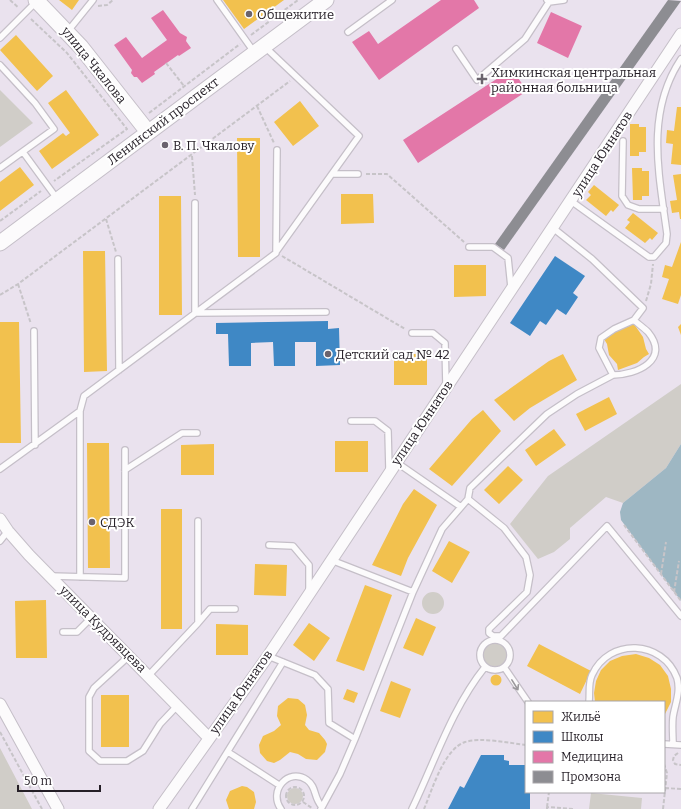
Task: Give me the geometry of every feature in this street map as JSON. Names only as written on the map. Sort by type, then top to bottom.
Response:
[{"type":"main road","name":"улица Чкалова","points":[[37,0],[68,31],[144,126]]},
{"type":"main road","name":"Ленинский проспект","points":[[0,243],[58,200],[144,126],[260,50],[326,0]]},
{"type":"street","name":"улица Юннатов","points":[[159,809],[268,656],[309,592],[681,34]]},
{"type":"street","name":"улица Кудрявцева","points":[[0,519],[8,531],[209,738]]},
{"type":"street","points":[[0,704],[58,809]]},
{"type":"lane","points":[[0,38],[37,0]]},
{"type":"lane","points":[[68,31],[93,0]]},
{"type":"lane","points":[[80,577],[80,411],[84,396],[276,252],[359,136],[297,77],[245,39],[217,0]]},
{"type":"lane","points":[[348,32],[392,0]]},
{"type":"lane","points":[[456,49],[477,80],[525,39],[548,1],[564,0]]},
{"type":"lane","points":[[571,201],[649,258],[654,257],[666,243],[667,234],[657,155],[658,119],[665,90],[681,59]]},
{"type":"lane","points":[[0,65],[35,103],[54,129],[0,168]]},
{"type":"lane","points":[[623,141],[622,196],[628,205],[639,209],[664,209]]},
{"type":"lane","points":[[276,252],[277,150]]},
{"type":"lane","points":[[22,152],[58,200]]},
{"type":"lane","points":[[332,174],[358,174]]},
{"type":"lane","points":[[195,203],[195,313]]},
{"type":"lane","points":[[553,228],[592,260],[643,308],[634,320],[614,329],[601,338],[599,348],[613,375]]},
{"type":"lane","points":[[469,247],[493,247],[508,258],[512,289]]},
{"type":"lane","points":[[118,259],[119,370]]},
{"type":"lane","points":[[195,313],[326,312]]},
{"type":"lane","points":[[281,809],[276,799],[279,785],[283,781],[293,777],[304,779],[312,786],[316,800],[322,808],[340,774],[355,739],[412,592],[442,529],[468,499],[470,488],[547,414],[577,394],[613,375],[636,372],[648,365],[654,356],[655,346],[648,333],[634,320]]},
{"type":"lane","points":[[34,331],[35,445]]},
{"type":"lane","points":[[412,333],[433,333],[445,343],[446,387]]},
{"type":"lane","points":[[0,469],[80,411]]},
{"type":"lane","points":[[351,421],[375,421],[388,431],[389,472]]},
{"type":"lane","points":[[125,470],[182,433],[197,433]]},
{"type":"lane","points":[[51,576],[125,578],[125,450]]},
{"type":"lane","points":[[396,462],[461,507]]},
{"type":"lane","points":[[468,499],[504,528],[526,557],[530,575],[527,592],[489,629],[489,633],[499,639],[505,643],[511,654],[510,660],[504,667],[496,671],[485,667],[480,657],[483,645],[499,639],[607,526],[681,616]]},
{"type":"lane","points":[[198,521],[198,623]]},
{"type":"lane","points":[[0,541],[8,531]]},
{"type":"lane","points":[[269,546],[293,546],[309,564],[309,592]]},
{"type":"lane","points":[[331,560],[412,592]]},
{"type":"lane","points":[[149,675],[210,609],[235,609]]},
{"type":"lane","points":[[63,632],[77,632],[91,617]]},
{"type":"lane","points":[[589,701],[592,675],[601,661],[616,650],[635,647],[654,651],[669,663],[678,679],[679,694],[673,716],[673,744]]},
{"type":"lane","points":[[129,655],[94,688],[89,697],[89,752],[100,761],[127,761],[143,751],[160,724],[178,705]]},
{"type":"lane","points":[[268,656],[315,675],[328,689],[329,723],[355,739]]},
{"type":"lane","points":[[192,809],[283,662]]},
{"type":"lane","points":[[412,809],[444,738],[471,685],[485,667]]},
{"type":"lane","points":[[504,667],[527,701]]},
{"type":"lane","points":[[665,744],[681,745]]},
{"type":"lane","points":[[228,752],[279,785]]},
{"type":"path","points":[[0,221],[127,129],[67,53],[10,0]]},
{"type":"path","points":[[144,126],[184,86],[298,0]]},
{"type":"path","points":[[166,63],[184,86]]},
{"type":"path","points":[[0,295],[18,284],[297,77]]},
{"type":"path","points":[[257,106],[277,150]]},
{"type":"path","points":[[192,155],[195,203]]},
{"type":"path","points":[[358,174],[387,174],[469,247]]},
{"type":"path","points":[[106,219],[118,259]]},
{"type":"path","points":[[276,252],[412,333]]},
{"type":"path","points":[[643,308],[652,284],[654,257]]},
{"type":"path","points":[[18,284],[34,331]]},
{"type":"path","points":[[624,525],[681,601]]},
{"type":"path","points":[[661,574],[666,542]]},
{"type":"path","points":[[674,592],[680,561]]},
{"type":"path","points":[[0,732],[42,809]]},
{"type":"path","points":[[424,809],[444,763],[453,749],[464,742],[479,741],[525,745]]},
{"type":"path","points":[[676,754],[673,757],[673,762],[676,765],[681,765]]},
{"type":"path","points":[[665,767],[667,773],[665,788],[681,789]]},
{"type":"path","points":[[294,788],[301,789],[304,797],[303,802],[296,805],[291,804],[287,800],[287,792],[294,788]]},
{"type":"path","points":[[549,793],[547,808],[574,809]]},
{"type":"path","points":[[663,809],[665,793]]},
{"type":"path","points":[[303,802],[314,809]]},
{"type":"shaded area","points":[[0,90],[33,123],[0,147]]},
{"type":"shaded area","points":[[681,384],[681,444],[666,468],[623,503],[606,497],[570,528],[570,539],[554,552],[538,559],[510,524],[548,476]]},
{"type":"shaded area","points":[[433,592],[437,593],[443,599],[443,607],[437,613],[433,614],[429,613],[423,607],[422,603],[423,599],[429,593]]},
{"type":"shaded area","points":[[495,643],[504,646],[507,655],[504,664],[495,667],[486,664],[483,655],[486,646]]},
{"type":"shaded area","points":[[0,748],[32,809],[0,809]]},
{"type":"shaded area","points":[[295,788],[302,793],[303,796],[298,803],[295,804],[288,799],[287,796],[292,789]]},
{"type":"shaded area","points":[[591,793],[642,798],[641,809],[589,809]]},
{"type":"water","points":[[681,444],[681,601],[621,520],[620,512],[623,503],[666,468]]},
{"type":"building: Жильё","points":[[59,0],[79,0],[72,10]]},
{"type":"building: Жильё","name":"Общежитие","points":[[223,0],[284,0],[244,29]]},
{"type":"building: Жильё","points":[[16,35],[53,76],[37,91],[0,50]]},
{"type":"building: Жильё","points":[[66,90],[99,135],[52,169],[39,151],[63,133],[66,136],[70,133],[48,103]]},
{"type":"building: Жильё","points":[[300,101],[319,126],[293,146],[274,122]]},
{"type":"building: Жильё","points":[[677,107],[681,107],[681,165],[671,164],[673,144],[666,143],[667,130],[674,131]]},
{"type":"building: Жильё","points":[[630,124],[639,124],[639,127],[646,127],[646,152],[639,152],[639,156],[630,156]]},
{"type":"building: Жильё","points":[[237,138],[260,138],[260,257],[238,257]]},
{"type":"building: Жильё","points":[[20,167],[34,185],[0,211],[0,182]]},
{"type":"building: Жильё","points":[[632,168],[642,168],[642,171],[649,171],[649,196],[642,196],[642,200],[633,200]]},
{"type":"building: Жильё","points":[[681,174],[680,219],[679,212],[672,213],[670,201],[677,200],[673,175]]},
{"type":"building: Жильё","points":[[594,185],[619,205],[613,212],[611,210],[606,216],[586,200],[591,195],[588,192]]},
{"type":"building: Жильё","points":[[341,194],[373,194],[374,223],[341,224]]},
{"type":"building: Жильё","points":[[159,196],[181,196],[182,315],[159,315]]},
{"type":"building: Жильё","points":[[633,213],[658,233],[652,240],[650,238],[645,243],[625,228],[630,222],[627,220]]},
{"type":"building: Жильё","points":[[681,242],[681,295],[678,304],[662,299],[669,279],[662,277],[665,265],[672,267]]},
{"type":"building: Жильё","points":[[83,251],[105,251],[107,371],[84,372]]},
{"type":"building: Жильё","points":[[454,265],[486,265],[486,296],[454,297]]},
{"type":"building: Жильё","points":[[0,322],[19,322],[21,443],[0,443]]},
{"type":"building: Жильё","points":[[634,324],[643,337],[649,354],[637,363],[618,370],[617,364],[609,355],[607,344],[604,339],[614,331]]},
{"type":"building: Жильё","points":[[681,324],[681,335],[678,327]]},
{"type":"building: Жильё","points":[[394,354],[427,354],[427,385],[394,385]]},
{"type":"building: Жильё","points":[[563,354],[577,380],[530,408],[514,421],[494,400],[549,361]]},
{"type":"building: Жильё","points":[[609,397],[617,414],[585,431],[576,414]]},
{"type":"building: Жильё","points":[[483,410],[501,431],[452,486],[429,469],[472,419]]},
{"type":"building: Жильё","points":[[554,429],[566,445],[536,466],[525,450]]},
{"type":"building: Жильё","points":[[335,441],[368,441],[368,472],[335,472]]},
{"type":"building: Жильё","points":[[87,443],[109,443],[110,568],[88,568]]},
{"type":"building: Жильё","points":[[214,444],[214,475],[181,475],[181,445]]},
{"type":"building: Жильё","points":[[508,466],[523,480],[499,504],[484,490]]},
{"type":"building: Жильё","points":[[414,489],[437,505],[408,558],[401,576],[372,565],[403,504]]},
{"type":"building: Жильё","points":[[161,509],[182,509],[182,629],[161,629]]},
{"type":"building: Жильё","points":[[449,541],[470,552],[452,583],[432,571]]},
{"type":"building: Жильё","points":[[255,564],[287,565],[286,596],[254,595]]},
{"type":"building: Жильё","points":[[365,585],[392,595],[364,671],[336,661]]},
{"type":"building: Жильё","points":[[46,600],[47,658],[16,658],[15,601]]},
{"type":"building: Жильё","points":[[416,618],[436,627],[423,656],[403,648]]},
{"type":"building: Жильё","points":[[309,623],[330,638],[314,661],[293,645]]},
{"type":"building: Жильё","points":[[216,624],[248,625],[248,655],[216,655]]},
{"type":"building: Жильё","points":[[539,644],[591,671],[580,694],[527,666]]},
{"type":"building: Жильё","points":[[636,654],[649,658],[660,665],[668,676],[671,689],[671,702],[665,714],[665,701],[595,701],[594,693],[596,681],[601,670],[610,661],[622,656]]},
{"type":"building: Жильё","points":[[494,675],[498,675],[500,676],[500,684],[494,685],[491,682],[491,678]]},
{"type":"building: Жильё","points":[[391,681],[411,689],[400,718],[380,711]]},
{"type":"building: Жильё","points":[[347,689],[358,693],[354,703],[343,699]]},
{"type":"building: Жильё","points":[[101,695],[129,695],[129,747],[101,747]]},
{"type":"building: Жильё","points":[[288,698],[298,699],[305,705],[307,715],[305,725],[309,730],[319,733],[327,744],[325,752],[317,760],[306,759],[298,754],[290,752],[274,763],[267,761],[260,753],[259,745],[263,736],[274,731],[281,725],[277,716],[278,706]]},
{"type":"building: Жильё","points":[[242,786],[247,787],[254,792],[256,802],[254,809],[229,809],[226,800],[230,791]]},
{"type":"building: Школы","points":[[555,256],[585,276],[573,293],[578,297],[566,315],[557,309],[546,325],[540,321],[530,336],[510,323]]},
{"type":"building: Школы","name":"Детский сад № 42","points":[[328,321],[328,329],[339,328],[340,365],[316,366],[316,342],[295,342],[295,366],[274,366],[273,342],[251,343],[251,366],[229,366],[228,334],[216,334],[216,323]]},
{"type":"building: Школы","points":[[481,755],[504,755],[504,760],[509,761],[509,765],[525,765],[525,793],[530,793],[530,809],[448,809],[460,786],[464,788]]},
{"type":"building: Медицина","points":[[441,0],[474,0],[479,8],[379,80],[352,42],[369,31],[378,44]]},
{"type":"building: Медицина","points":[[163,10],[180,33],[187,37],[186,41],[191,48],[179,56],[178,55],[154,72],[155,74],[142,83],[131,73],[132,70],[114,45],[126,37],[142,58],[167,40],[151,18]]},
{"type":"building: Медицина","points":[[551,12],[582,26],[568,58],[537,43]]},
{"type":"building: Медицина","points":[[512,69],[527,91],[418,163],[403,140]]},
{"type":"building: Промзона","points":[[668,0],[681,1],[504,250],[495,244]]},
{"type":"place","name":"Общежитие","points":[[249,14]]},
{"type":"place","name":"Химкинская центральная районная больница","points":[[482,79]]},
{"type":"place","name":"В. П. Чкалову","points":[[165,145]]},
{"type":"place","name":"Детский сад № 42","points":[[328,354]]},
{"type":"place","name":"СДЭК","points":[[92,522]]}]
